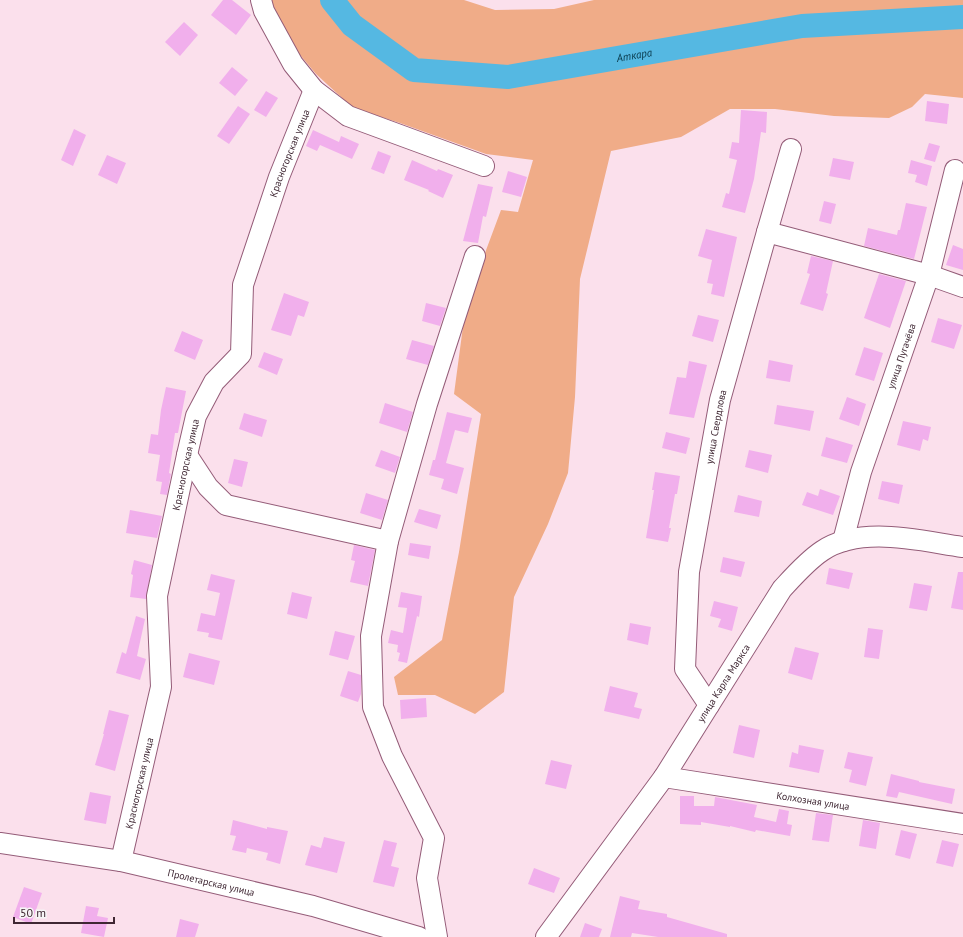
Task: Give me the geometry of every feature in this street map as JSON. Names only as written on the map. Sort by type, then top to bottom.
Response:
[{"type":"street","points":[[261,0],[264,11],[293,64],[314,90],[348,116],[484,166]]},
{"type":"street","name":"Красногорская улица","points":[[121,861],[161,687],[157,596],[196,416],[214,382],[242,354],[243,285],[279,177],[314,90]]},
{"type":"street","name":"улица Свердлова","points":[[710,705],[685,669],[689,572],[720,400],[791,149]]},
{"type":"street","name":"улица Пугачёва","points":[[843,541],[861,472],[929,275],[955,170]]},
{"type":"street","points":[[767,232],[929,275],[963,287]]},
{"type":"street","points":[[437,937],[427,878],[434,838],[392,756],[373,707],[371,636],[388,542],[427,404],[475,256]]},
{"type":"street","points":[[187,455],[208,487],[226,505],[388,542]]},
{"type":"street","name":"улица Карла Маркса","points":[[552,936],[664,777],[782,589],[800,570],[822,551],[843,541],[874,536],[918,540],[963,547]]},
{"type":"street","name":"Колхозная улица","points":[[664,777],[963,824]]},
{"type":"street","name":"Пролетарская улица","points":[[0,843],[121,861],[313,906],[419,937]]},
{"type":"shaded area","points":[[271,0],[464,0],[495,10],[554,9],[594,0],[963,0],[963,98],[925,94],[912,107],[889,118],[834,116],[775,109],[730,109],[681,137],[611,151],[580,279],[575,397],[568,473],[548,524],[514,597],[504,692],[475,714],[435,695],[398,695],[394,677],[442,640],[459,552],[481,414],[454,394],[466,304],[501,210],[518,212],[533,160],[486,154],[353,108],[316,74],[285,37]]},
{"type":"building","points":[[223,0],[232,0],[251,15],[236,35],[211,15]]},
{"type":"building","points":[[184,22],[198,35],[180,56],[165,42]]},
{"type":"building","points":[[232,67],[248,80],[235,96],[219,83]]},
{"type":"building","points":[[266,91],[278,98],[266,117],[254,110]]},
{"type":"building","points":[[927,101],[949,104],[947,124],[925,121]]},
{"type":"building","points":[[238,106],[250,114],[229,144],[217,136]]},
{"type":"building","points":[[741,110],[767,112],[766,133],[761,132],[754,179],[745,213],[722,207],[726,193],[729,194],[737,160],[729,158],[732,142],[739,143]]},
{"type":"building","points":[[74,129],[86,135],[73,166],[61,160]]},
{"type":"building","points":[[313,130],[339,142],[341,136],[359,144],[352,159],[320,145],[317,151],[306,146]]},
{"type":"building","points":[[929,143],[940,146],[935,162],[924,159]]},
{"type":"building","points":[[378,151],[391,156],[384,174],[371,169]]},
{"type":"building","points":[[107,155],[126,163],[117,184],[98,175]]},
{"type":"building","points":[[833,158],[854,162],[850,180],[829,176]]},
{"type":"building","points":[[412,160],[437,171],[438,169],[453,175],[443,198],[428,191],[429,190],[404,180]]},
{"type":"building","points":[[911,160],[932,166],[927,186],[915,182],[917,175],[908,173]]},
{"type":"building","points":[[508,171],[527,177],[521,197],[502,192]]},
{"type":"building","points":[[478,184],[493,187],[486,217],[483,216],[478,243],[463,241]]},
{"type":"building","points":[[824,201],[836,204],[831,224],[819,221]]},
{"type":"building","points":[[906,203],[927,207],[914,259],[864,246],[868,228],[897,235],[898,230],[900,230]]},
{"type":"building","points":[[706,229],[737,237],[724,297],[711,294],[713,284],[707,283],[712,260],[698,256]]},
{"type":"building","points":[[953,245],[963,249],[963,270],[946,265]]},
{"type":"building","points":[[811,256],[833,261],[826,293],[828,294],[823,311],[800,304],[810,274],[807,273]]},
{"type":"building","points":[[879,274],[906,281],[890,328],[864,318]]},
{"type":"building","points":[[284,293],[309,302],[304,317],[298,315],[291,336],[271,330]]},
{"type":"building","points":[[426,303],[446,308],[440,326],[422,321]]},
{"type":"building","points":[[698,315],[719,320],[713,342],[692,336]]},
{"type":"building","points":[[938,318],[962,325],[954,349],[931,342]]},
{"type":"building","points":[[182,331],[203,340],[195,360],[174,351]]},
{"type":"building","points":[[412,340],[434,346],[428,365],[406,359]]},
{"type":"building","points":[[864,347],[883,353],[874,381],[855,375]]},
{"type":"building","points":[[264,352],[283,359],[277,375],[258,367]]},
{"type":"building","points":[[769,360],[793,365],[790,382],[766,378]]},
{"type":"building","points":[[689,361],[707,365],[694,418],[669,414],[677,377],[686,378]]},
{"type":"building","points":[[166,387],[186,391],[178,433],[175,433],[169,473],[171,474],[167,495],[160,494],[162,482],[156,481],[160,455],[148,453],[151,434],[158,435]]},
{"type":"building","points":[[847,397],[866,404],[859,426],[839,419]]},
{"type":"building","points":[[385,403],[413,412],[407,432],[379,423]]},
{"type":"building","points":[[777,405],[814,411],[810,431],[774,424]]},
{"type":"building","points":[[447,412],[472,418],[468,433],[455,430],[446,463],[464,468],[457,494],[441,489],[444,479],[429,475],[433,460],[435,460]]},
{"type":"building","points":[[244,413],[267,420],[262,437],[239,429]]},
{"type":"building","points":[[903,421],[931,427],[928,441],[923,439],[920,451],[897,445]]},
{"type":"building","points":[[666,432],[690,438],[686,454],[662,448]]},
{"type":"building","points":[[826,437],[853,445],[847,463],[821,456]]},
{"type":"building","points":[[381,450],[400,457],[395,473],[375,466]]},
{"type":"building","points":[[749,450],[772,455],[768,473],[745,467]]},
{"type":"building","points":[[234,459],[248,462],[242,487],[228,483]]},
{"type":"building","points":[[655,472],[680,476],[677,494],[675,494],[668,542],[646,538],[654,490],[652,490]]},
{"type":"building","points":[[882,481],[903,485],[899,504],[878,499]]},
{"type":"building","points":[[820,489],[840,496],[833,515],[802,505],[807,492],[818,496]]},
{"type":"building","points":[[366,493],[388,500],[382,520],[360,513]]},
{"type":"building","points":[[738,495],[762,501],[759,517],[734,512]]},
{"type":"building","points":[[419,509],[441,515],[437,529],[414,522]]},
{"type":"building","points":[[130,510],[162,516],[157,538],[126,533]]},
{"type":"building","points":[[410,543],[431,546],[429,559],[408,555]]},
{"type":"building","points":[[354,545],[375,550],[368,586],[350,582],[355,561],[351,560]]},
{"type":"building","points":[[723,557],[745,562],[741,577],[720,572]]},
{"type":"building","points":[[134,560],[152,565],[146,599],[130,597],[133,575],[131,574]]},
{"type":"building","points":[[829,568],[853,573],[849,589],[826,584]]},
{"type":"building","points":[[958,572],[963,572],[963,610],[951,608]]},
{"type":"building","points":[[211,574],[235,580],[222,640],[208,637],[209,633],[197,631],[201,613],[215,616],[220,593],[207,590]]},
{"type":"building","points":[[914,583],[932,586],[927,611],[909,608]]},
{"type":"building","points":[[292,592],[312,597],[307,619],[287,614]]},
{"type":"building","points":[[401,592],[422,596],[419,617],[417,616],[407,663],[398,661],[400,653],[397,652],[398,645],[388,643],[391,630],[403,633],[407,608],[398,607]]},
{"type":"building","points":[[714,601],[738,607],[732,631],[718,627],[721,619],[710,616]]},
{"type":"building","points":[[136,616],[145,619],[137,656],[146,659],[140,680],[116,673],[122,652],[126,654]]},
{"type":"building","points":[[630,623],[651,627],[648,645],[627,640]]},
{"type":"building","points":[[868,628],[883,630],[879,659],[864,657]]},
{"type":"building","points":[[335,631],[355,636],[348,660],[329,655]]},
{"type":"building","points":[[795,647],[819,653],[812,680],[788,673]]},
{"type":"building","points":[[189,653],[220,661],[214,685],[183,677]]},
{"type":"building","points":[[348,671],[361,675],[361,694],[358,702],[340,696]]},
{"type":"building","points":[[610,686],[638,693],[634,707],[642,709],[639,719],[604,711]]},
{"type":"building","points":[[426,698],[427,717],[401,719],[400,700]]},
{"type":"building","points":[[109,710],[129,715],[115,771],[95,765]]},
{"type":"building","points":[[739,725],[760,730],[754,758],[733,753]]},
{"type":"building","points":[[799,745],[824,750],[819,773],[789,767],[792,752],[798,754]]},
{"type":"building","points":[[848,752],[873,757],[866,786],[849,782],[852,770],[844,768]]},
{"type":"building","points":[[551,760],[572,765],[566,789],[545,784]]},
{"type":"building","points":[[891,774],[919,782],[955,789],[952,804],[899,792],[897,798],[886,796]]},
{"type":"building","points":[[90,792],[111,796],[106,824],[84,820]]},
{"type":"building","points":[[680,796],[694,796],[694,806],[714,806],[715,797],[757,805],[754,817],[776,822],[779,809],[789,811],[787,824],[792,825],[790,836],[756,830],[755,832],[730,826],[701,822],[701,825],[680,824]]},
{"type":"building","points":[[816,813],[833,815],[829,842],[812,840]]},
{"type":"building","points":[[233,820],[267,829],[267,827],[288,831],[280,864],[266,860],[268,853],[247,848],[246,853],[232,850],[236,836],[230,835]]},
{"type":"building","points":[[863,820],[880,823],[876,849],[859,846]]},
{"type":"building","points":[[901,830],[917,834],[910,859],[895,855]]},
{"type":"building","points":[[324,837],[345,842],[337,873],[305,865],[311,845],[321,848]]},
{"type":"building","points":[[384,840],[397,843],[391,866],[399,868],[394,887],[373,882]]},
{"type":"building","points":[[942,840],[959,844],[953,867],[936,863]]},
{"type":"building","points":[[534,868],[560,878],[554,893],[528,884]]},
{"type":"building","points":[[24,887],[42,893],[31,924],[13,917]]},
{"type":"building","points":[[620,896],[640,901],[638,909],[667,914],[667,917],[727,934],[727,937],[658,937],[632,933],[631,937],[610,937]]},
{"type":"building","points":[[86,906],[99,908],[97,916],[108,918],[104,937],[81,933]]},
{"type":"building","points":[[180,919],[199,924],[195,937],[176,937]]},
{"type":"building","points":[[585,923],[602,929],[599,937],[580,937]]},
{"type":"waterway","name":"Аткара","points":[[332,0],[352,25],[414,70],[508,77],[802,26],[963,17]]}]
